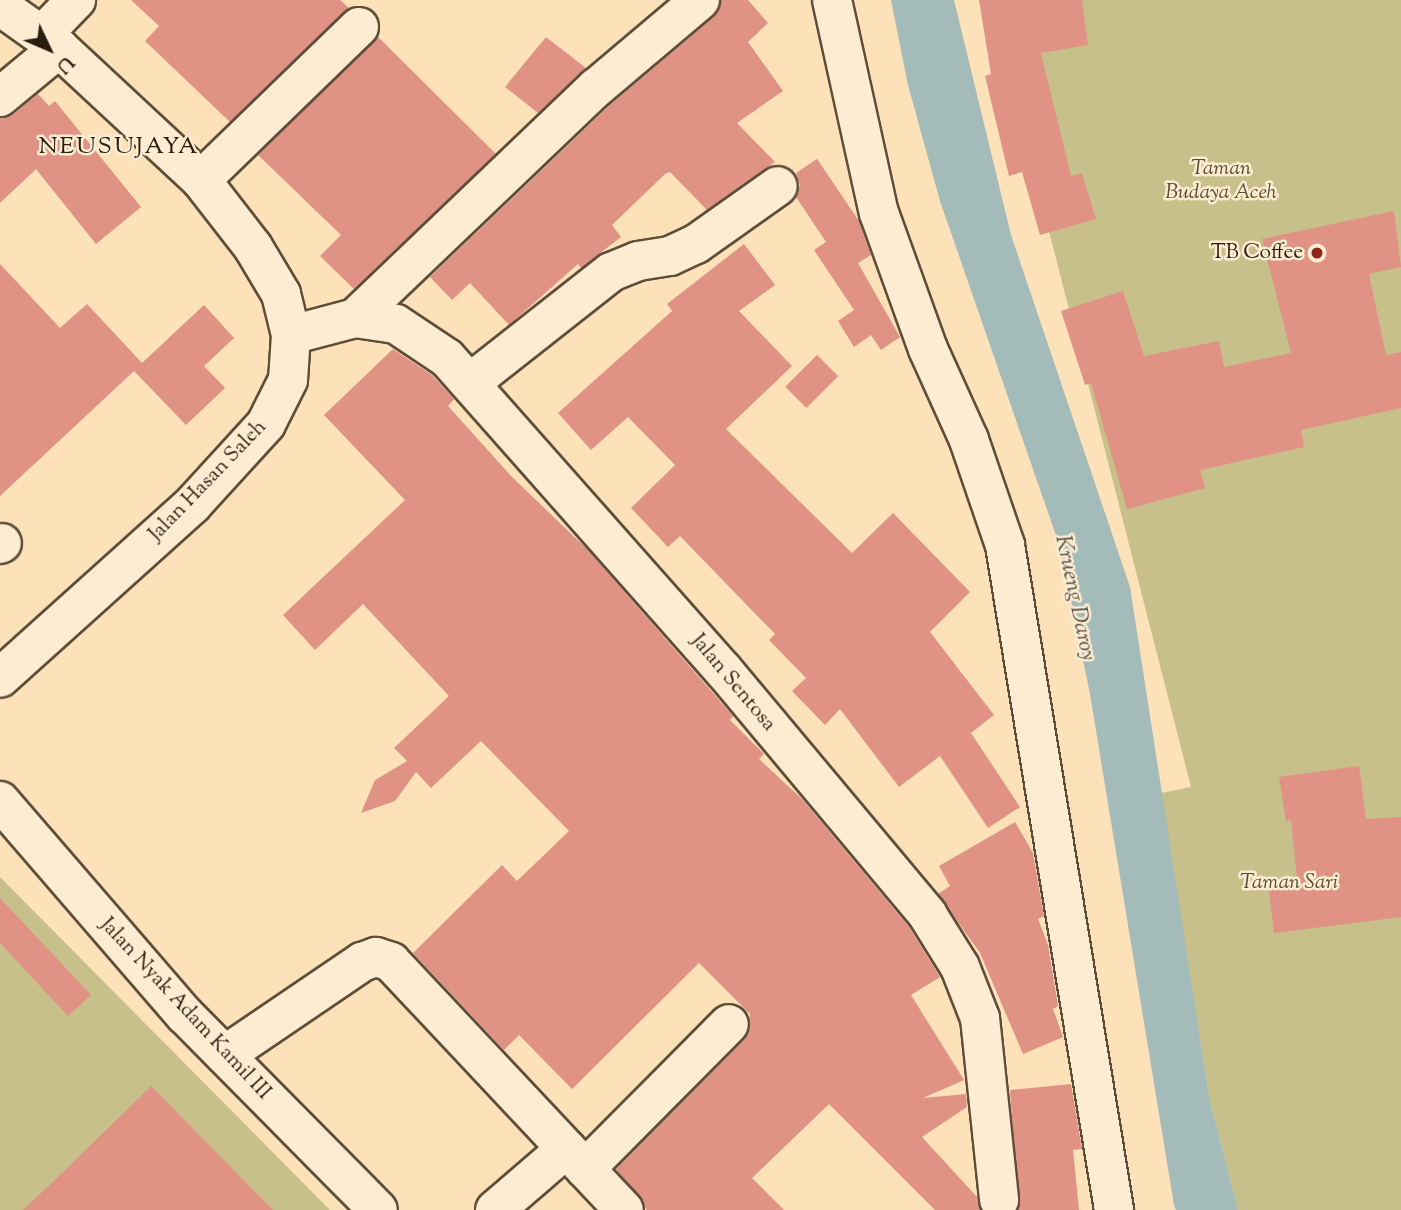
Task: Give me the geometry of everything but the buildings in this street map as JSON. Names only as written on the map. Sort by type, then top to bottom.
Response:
[{"type":"street","points":[[0,97],[50,41],[76,0]]},
{"type":"street","points":[[355,318],[596,88],[700,0]]},
{"type":"street","points":[[832,0],[879,213],[928,349],[969,440],[1005,545],[1114,1210]]},
{"type":"street","name":"Jalan Hasan Saleh","points":[[0,6],[50,41],[201,180],[253,247],[281,294],[291,335],[288,380],[266,424],[192,505],[0,678]]},
{"type":"street","points":[[201,180],[359,27]]},
{"type":"street","points":[[470,383],[611,272],[638,261],[670,256],[696,244],[778,186]]},
{"type":"street","name":"Jalan Sentosa","points":[[291,335],[355,318],[396,324],[423,338],[470,383],[724,671],[927,914],[960,967],[980,1018],[999,1200]]},
{"type":"street","name":"Jalan Nyak Adam Kamil III","points":[[0,801],[225,1055],[378,1210]]},
{"type":"street","points":[[225,1055],[376,957],[391,962],[408,975],[624,1210]]},
{"type":"street","points":[[495,1210],[575,1159],[729,1024]]},
{"type":"green space","name":"Taman Budaya Aceh","points":[[990,0],[1401,0],[1401,1210],[1238,1210],[1209,1096],[1161,793],[1191,787]]},
{"type":"green space","points":[[0,877],[330,1210],[0,1210]]},
{"type":"water","name":"Krueng Daroy","points":[[891,0],[954,0],[1011,235],[1130,587],[1209,1096],[1238,1210],[1176,1210],[1174,1205],[1090,694],[1060,547],[940,201],[908,85]]},
{"type":"place","name":"TB Coffee","points":[[1317,253]]},
{"type":"district","name":"NEUSUJAYA","points":[[119,148]]},
{"type":"park label","name":"Taman Sari","points":[[1289,883]]}]
